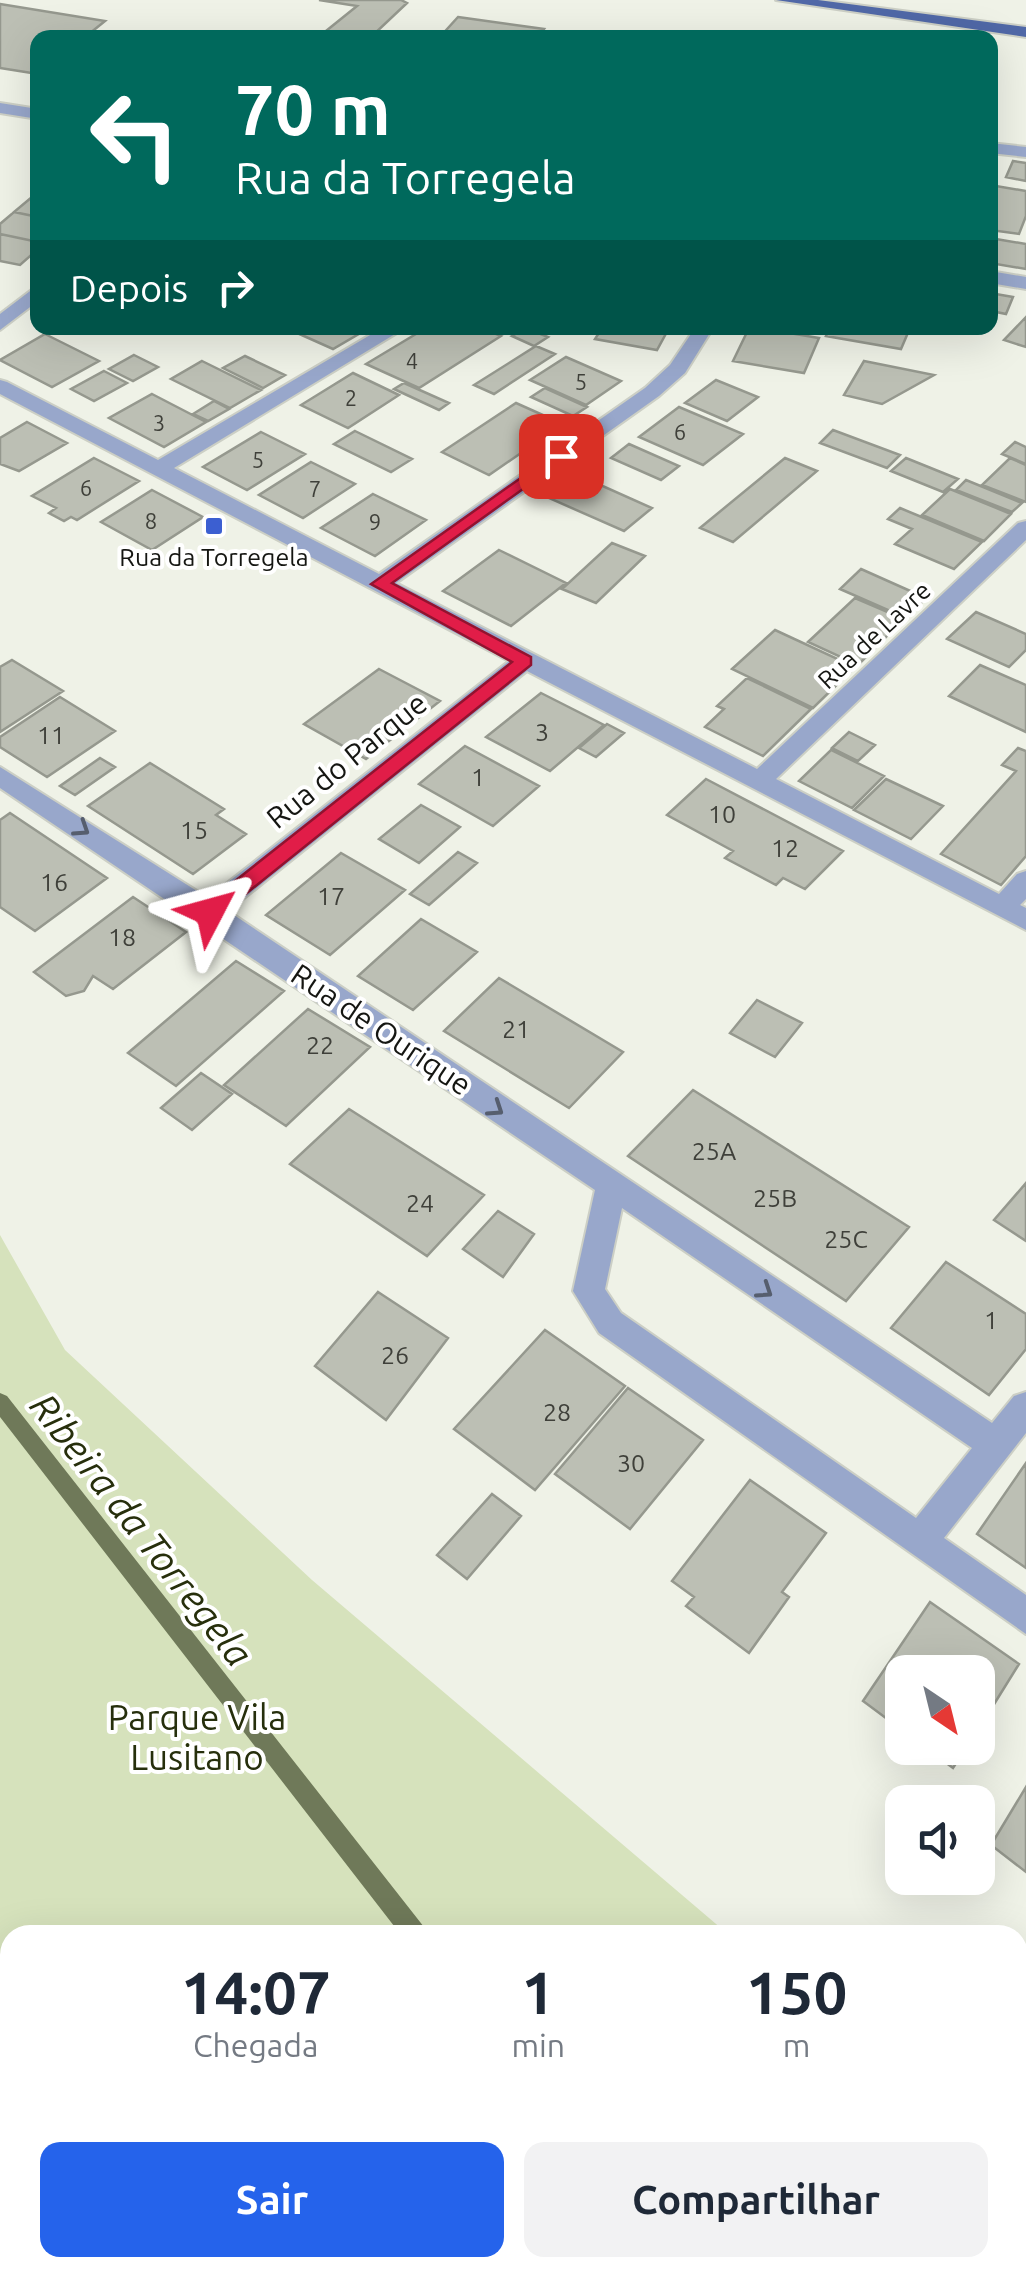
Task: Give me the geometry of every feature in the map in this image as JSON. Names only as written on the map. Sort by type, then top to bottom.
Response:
[{"type":"main road","points":[[784,0],[1026,32]]},
{"type":"main road","points":[[858,0],[1026,22]]},
{"type":"street","points":[[0,108],[26,116]]},
{"type":"street","points":[[998,149],[1026,152]]},
{"type":"street","points":[[998,278],[1026,283]]},
{"type":"street","points":[[0,324],[30,298]]},
{"type":"street","points":[[158,469],[383,335]]},
{"type":"street","points":[[380,584],[652,392],[678,369],[700,335]]},
{"type":"street","points":[[0,386],[1014,914],[1026,881]]},
{"type":"street","name":"Rua de Lavre","points":[[760,781],[1026,528]]},
{"type":"street","name":"Rua do Parque","points":[[210,912],[524,661]]},
{"type":"street","name":"Rua de Ourique","points":[[0,776],[210,912],[611,1188],[996,1445]]},
{"type":"street","points":[[611,1188],[589,1290],[610,1323],[1026,1616]]},
{"type":"street","points":[[918,1542],[1026,1407]]},
{"type":"green space","name":"Parque Vila Lusitano","points":[[0,1235],[65,1350],[312,1580],[717,1925],[0,1925]]},
{"type":"building","points":[[319,0],[407,3],[378,30],[327,30],[357,6]]},
{"type":"building","points":[[0,4],[105,21],[94,30],[30,30],[30,73],[0,68]]},
{"type":"building","points":[[458,17],[544,29],[543,30],[446,30]]},
{"type":"building","points":[[1013,161],[1026,163],[1026,181],[1006,177]]},
{"type":"building","points":[[998,186],[1026,191],[1026,216],[1019,234],[998,231]]},
{"type":"building","points":[[30,199],[30,215],[14,212]]},
{"type":"building","points":[[14,212],[30,215],[30,240],[0,234],[0,224]]},
{"type":"building","points":[[0,234],[30,240],[30,256],[20,265],[0,261]]},
{"type":"building","points":[[998,239],[1026,244],[1026,269],[998,264]]},
{"type":"building","points":[[998,294],[1013,297],[1006,314],[998,312]]},
{"type":"building","points":[[1026,317],[1026,347],[1004,340]]},
{"type":"building","points":[[47,335],[99,361],[52,387],[0,360]]},
{"type":"building","points":[[302,335],[357,335],[333,349]]},
{"type":"building","points":[[414,335],[501,336],[419,388],[366,364]]},
{"type":"building","points":[[543,335],[548,337],[534,346],[512,336]]},
{"type":"building","points":[[598,335],[665,335],[657,350],[595,339]]},
{"type":"building","points":[[746,335],[819,338],[804,373],[733,361]]},
{"type":"building","points":[[826,335],[907,335],[901,349]]},
{"type":"building","points":[[536,346],[555,354],[494,394],[474,385]]},
{"type":"building","points":[[134,355],[158,367],[133,381],[109,369]]},
{"type":"building","points":[[245,356],[285,375],[263,388],[223,368]]},
{"type":"building","points":[[566,357],[621,381],[586,405],[530,380]]},
{"type":"building","points":[[202,361],[261,390],[230,408],[171,379]]},
{"type":"building","points":[[864,361],[934,375],[882,404],[844,395]]},
{"type":"building","points":[[104,371],[127,383],[94,401],[71,389]]},
{"type":"building","points":[[353,373],[399,395],[348,428],[301,405]]},
{"type":"building","points":[[716,380],[758,397],[727,421],[685,403]]},
{"type":"building","points":[[404,383],[449,403],[439,410],[394,389]]},
{"type":"building","points":[[545,388],[587,407],[573,416],[531,397]]},
{"type":"building","points":[[152,394],[206,422],[164,447],[109,418]]},
{"type":"building","points":[[214,401],[229,409],[208,421],[193,414]]},
{"type":"building","points":[[516,403],[563,424],[489,475],[442,452]]},
{"type":"building","points":[[679,407],[743,434],[703,465],[639,437]]},
{"type":"building","points":[[27,422],[67,443],[19,471],[0,464],[0,438]]},
{"type":"building","points":[[833,430],[900,455],[887,468],[820,443]]},
{"type":"building","points":[[355,431],[412,459],[391,472],[334,444]]},
{"type":"building","points":[[261,432],[305,454],[247,490],[203,467]]},
{"type":"building","points":[[1015,442],[1026,447],[1026,464],[1002,454]]},
{"type":"building","points":[[629,444],[679,466],[661,480],[611,458]]},
{"type":"building","points":[[94,458],[139,481],[77,520],[71,517],[64,521],[49,513],[56,508],[32,496]]},
{"type":"building","points":[[785,458],[817,471],[733,542],[700,528]]},
{"type":"building","points":[[906,458],[958,479],[943,492],[891,471]]},
{"type":"building","points":[[1010,458],[1026,465],[1026,502],[982,485]]},
{"type":"building","points":[[311,462],[355,484],[303,518],[259,495]]},
{"type":"building","points":[[578,475],[652,508],[624,531],[549,498]]},
{"type":"building","points":[[966,480],[1022,503],[1012,512],[956,490]]},
{"type":"building","points":[[950,489],[1011,514],[984,541],[922,515]]},
{"type":"building","points":[[152,490],[203,517],[152,550],[101,522]]},
{"type":"building","points":[[373,494],[426,520],[375,556],[321,528]]},
{"type":"building","points":[[900,508],[982,542],[954,569],[895,544],[912,529],[888,519]]},
{"type":"building","points":[[612,543],[645,556],[596,603],[562,589]]},
{"type":"building","points":[[499,550],[566,583],[511,626],[443,591]]},
{"type":"building","points":[[861,569],[926,598],[906,618],[840,589]]},
{"type":"building","points":[[855,598],[904,619],[858,665],[808,642]]},
{"type":"building","points":[[976,612],[1026,634],[1026,650],[1009,667],[947,639]]},
{"type":"building","points":[[775,630],[855,667],[813,708],[732,669]]},
{"type":"building","points":[[12,660],[63,691],[0,732],[0,667]]},
{"type":"building","points":[[980,665],[1026,685],[1026,732],[949,696]]},
{"type":"building","points":[[379,669],[440,701],[366,759],[304,724]]},
{"type":"building","points":[[747,678],[811,709],[763,756],[705,727],[724,709],[717,706]]},
{"type":"building","points":[[541,693],[604,725],[550,771],[486,737]]},
{"type":"building","points":[[60,697],[115,731],[47,777],[0,747],[0,737]]},
{"type":"building","points":[[607,724],[624,733],[596,757],[579,748]]},
{"type":"building","points":[[849,732],[875,745],[858,761],[832,748]]},
{"type":"building","points":[[465,746],[539,786],[493,826],[419,784]]},
{"type":"building","points":[[1018,748],[1026,751],[1026,856],[1001,885],[941,854],[1016,771],[1002,765]]},
{"type":"building","points":[[831,750],[884,776],[852,808],[799,781]]},
{"type":"building","points":[[100,758],[115,767],[75,795],[60,786]]},
{"type":"building","points":[[150,763],[224,809],[216,815],[246,834],[193,874],[88,806]]},
{"type":"building","points":[[706,779],[843,851],[805,889],[783,878],[776,885],[725,858],[733,851],[667,815]]},
{"type":"building","points":[[886,779],[943,806],[911,839],[854,810]]},
{"type":"building","points":[[421,805],[460,827],[419,863],[379,839]]},
{"type":"building","points":[[10,813],[107,878],[35,931],[0,907],[0,820]]},
{"type":"building","points":[[458,852],[477,863],[429,905],[410,894]]},
{"type":"building","points":[[341,853],[405,890],[330,955],[266,915]]},
{"type":"building","points":[[133,897],[186,932],[113,989],[93,976],[84,991],[66,996],[34,972]]},
{"type":"building","points":[[421,919],[477,952],[413,1010],[358,976]]},
{"type":"building","points":[[236,961],[284,991],[176,1086],[128,1053]]},
{"type":"building","points":[[499,978],[623,1052],[569,1108],[444,1031]]},
{"type":"building","points":[[757,1000],[802,1023],[775,1057],[730,1033]]},
{"type":"building","points":[[308,1009],[370,1047],[286,1126],[224,1085]]},
{"type":"building","points":[[201,1073],[232,1094],[192,1130],[161,1108]]},
{"type":"building","points":[[693,1090],[909,1227],[846,1301],[628,1156]]},
{"type":"building","points":[[349,1109],[484,1195],[427,1256],[290,1164]]},
{"type":"building","points":[[1026,1183],[1026,1241],[994,1220]]},
{"type":"building","points":[[498,1211],[534,1234],[503,1277],[463,1249]]},
{"type":"building","points":[[946,1262],[1026,1314],[1026,1349],[989,1395],[891,1328]]},
{"type":"building","points":[[378,1292],[448,1338],[386,1420],[315,1366]]},
{"type":"building","points":[[545,1330],[625,1386],[535,1490],[454,1429]]},
{"type":"building","points":[[628,1388],[703,1440],[630,1529],[555,1474]]},
{"type":"building","points":[[1026,1463],[1026,1568],[977,1534]]},
{"type":"building","points":[[750,1480],[826,1533],[782,1592],[789,1597],[749,1653],[686,1606],[694,1597],[672,1581]]},
{"type":"building","points":[[492,1494],[521,1516],[467,1579],[437,1555]]},
{"type":"building","points":[[930,1602],[1019,1664],[995,1703],[995,1655],[894,1655]]},
{"type":"building","points":[[885,1668],[885,1717],[863,1701]]},
{"type":"building","points":[[1026,1787],[1026,1872],[995,1848],[995,1838]]},
{"type":"waterway","name":"Ribeira da Torregela","points":[[0,1402],[408,1925]]},
{"type":"place","name":"Rua da Torregela","points":[[214,526]]},
{"type":"route","points":[[210,912],[524,661],[380,584],[561,456]]}]
